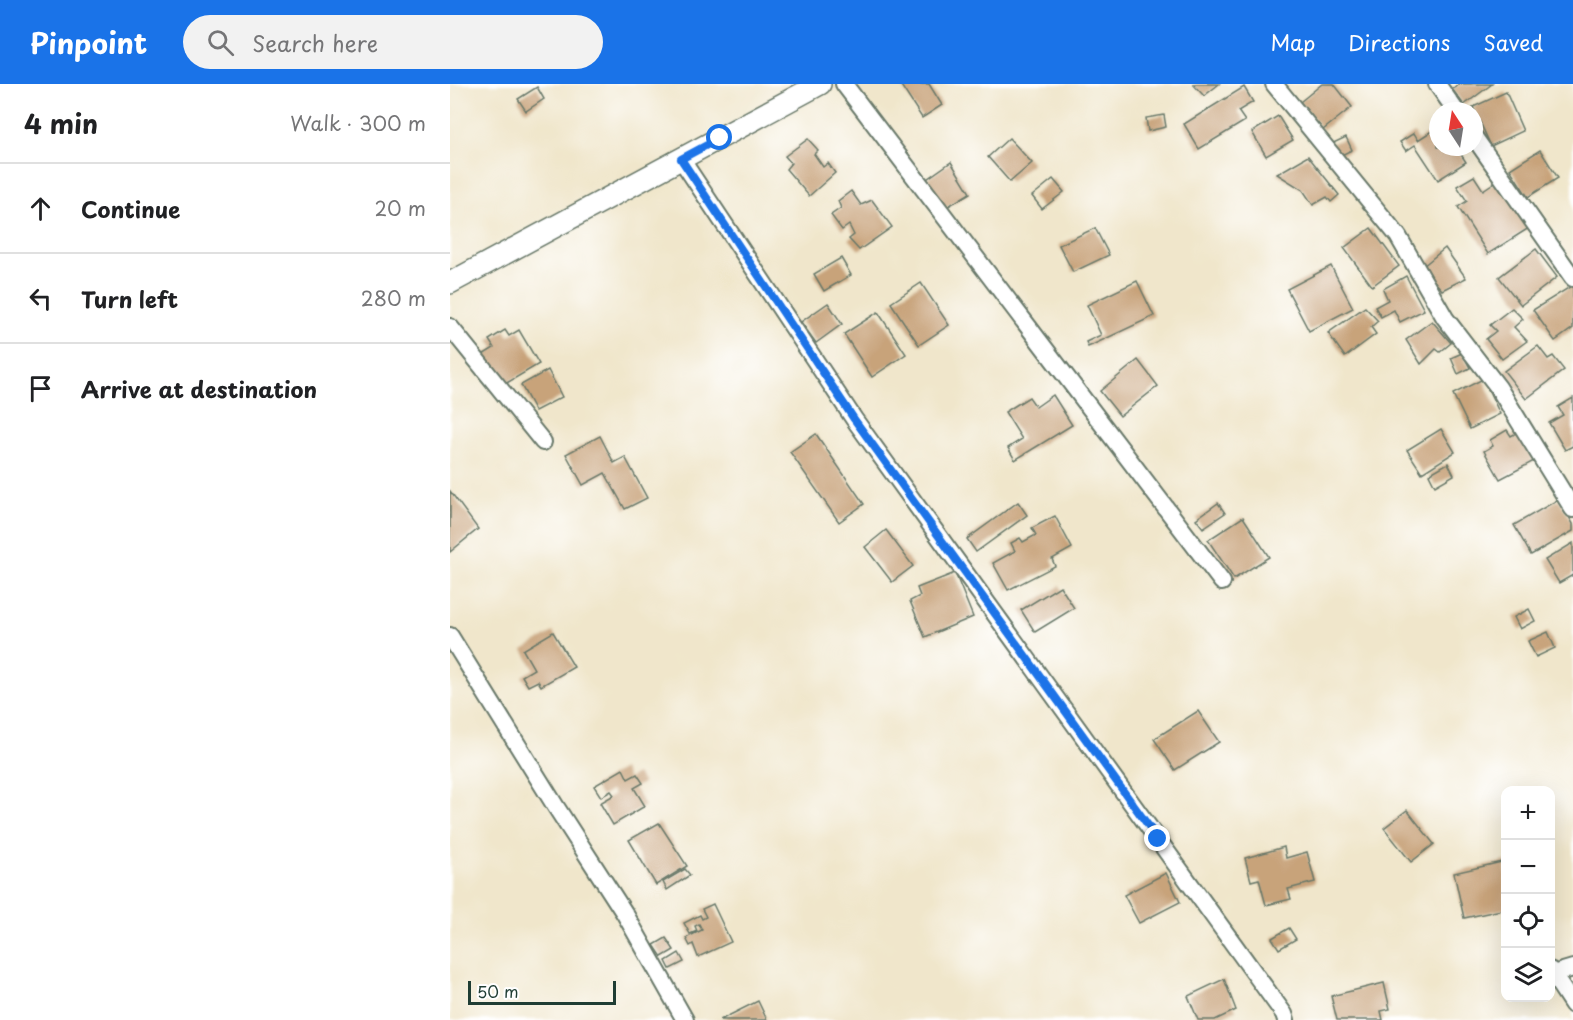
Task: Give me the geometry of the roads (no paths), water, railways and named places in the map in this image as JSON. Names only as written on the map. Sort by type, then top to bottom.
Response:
[{"type":"street","points":[[450,283],[820,84]]},
{"type":"street","points":[[844,84],[1222,582]]},
{"type":"street","points":[[1274,84],[1398,236],[1445,318],[1498,387],[1573,510]]},
{"type":"street","points":[[1437,84],[1450,102]]},
{"type":"street","points":[[1483,150],[1573,278]]},
{"type":"street","points":[[681,159],[854,419],[1241,953],[1286,1020]]},
{"type":"street","points":[[450,327],[543,442]]},
{"type":"street","points":[[450,636],[625,914],[685,1020]]},
{"type":"street","points":[[1555,971],[1573,968]]},
{"type":"street","points":[[1555,977],[1573,1005]]}]
